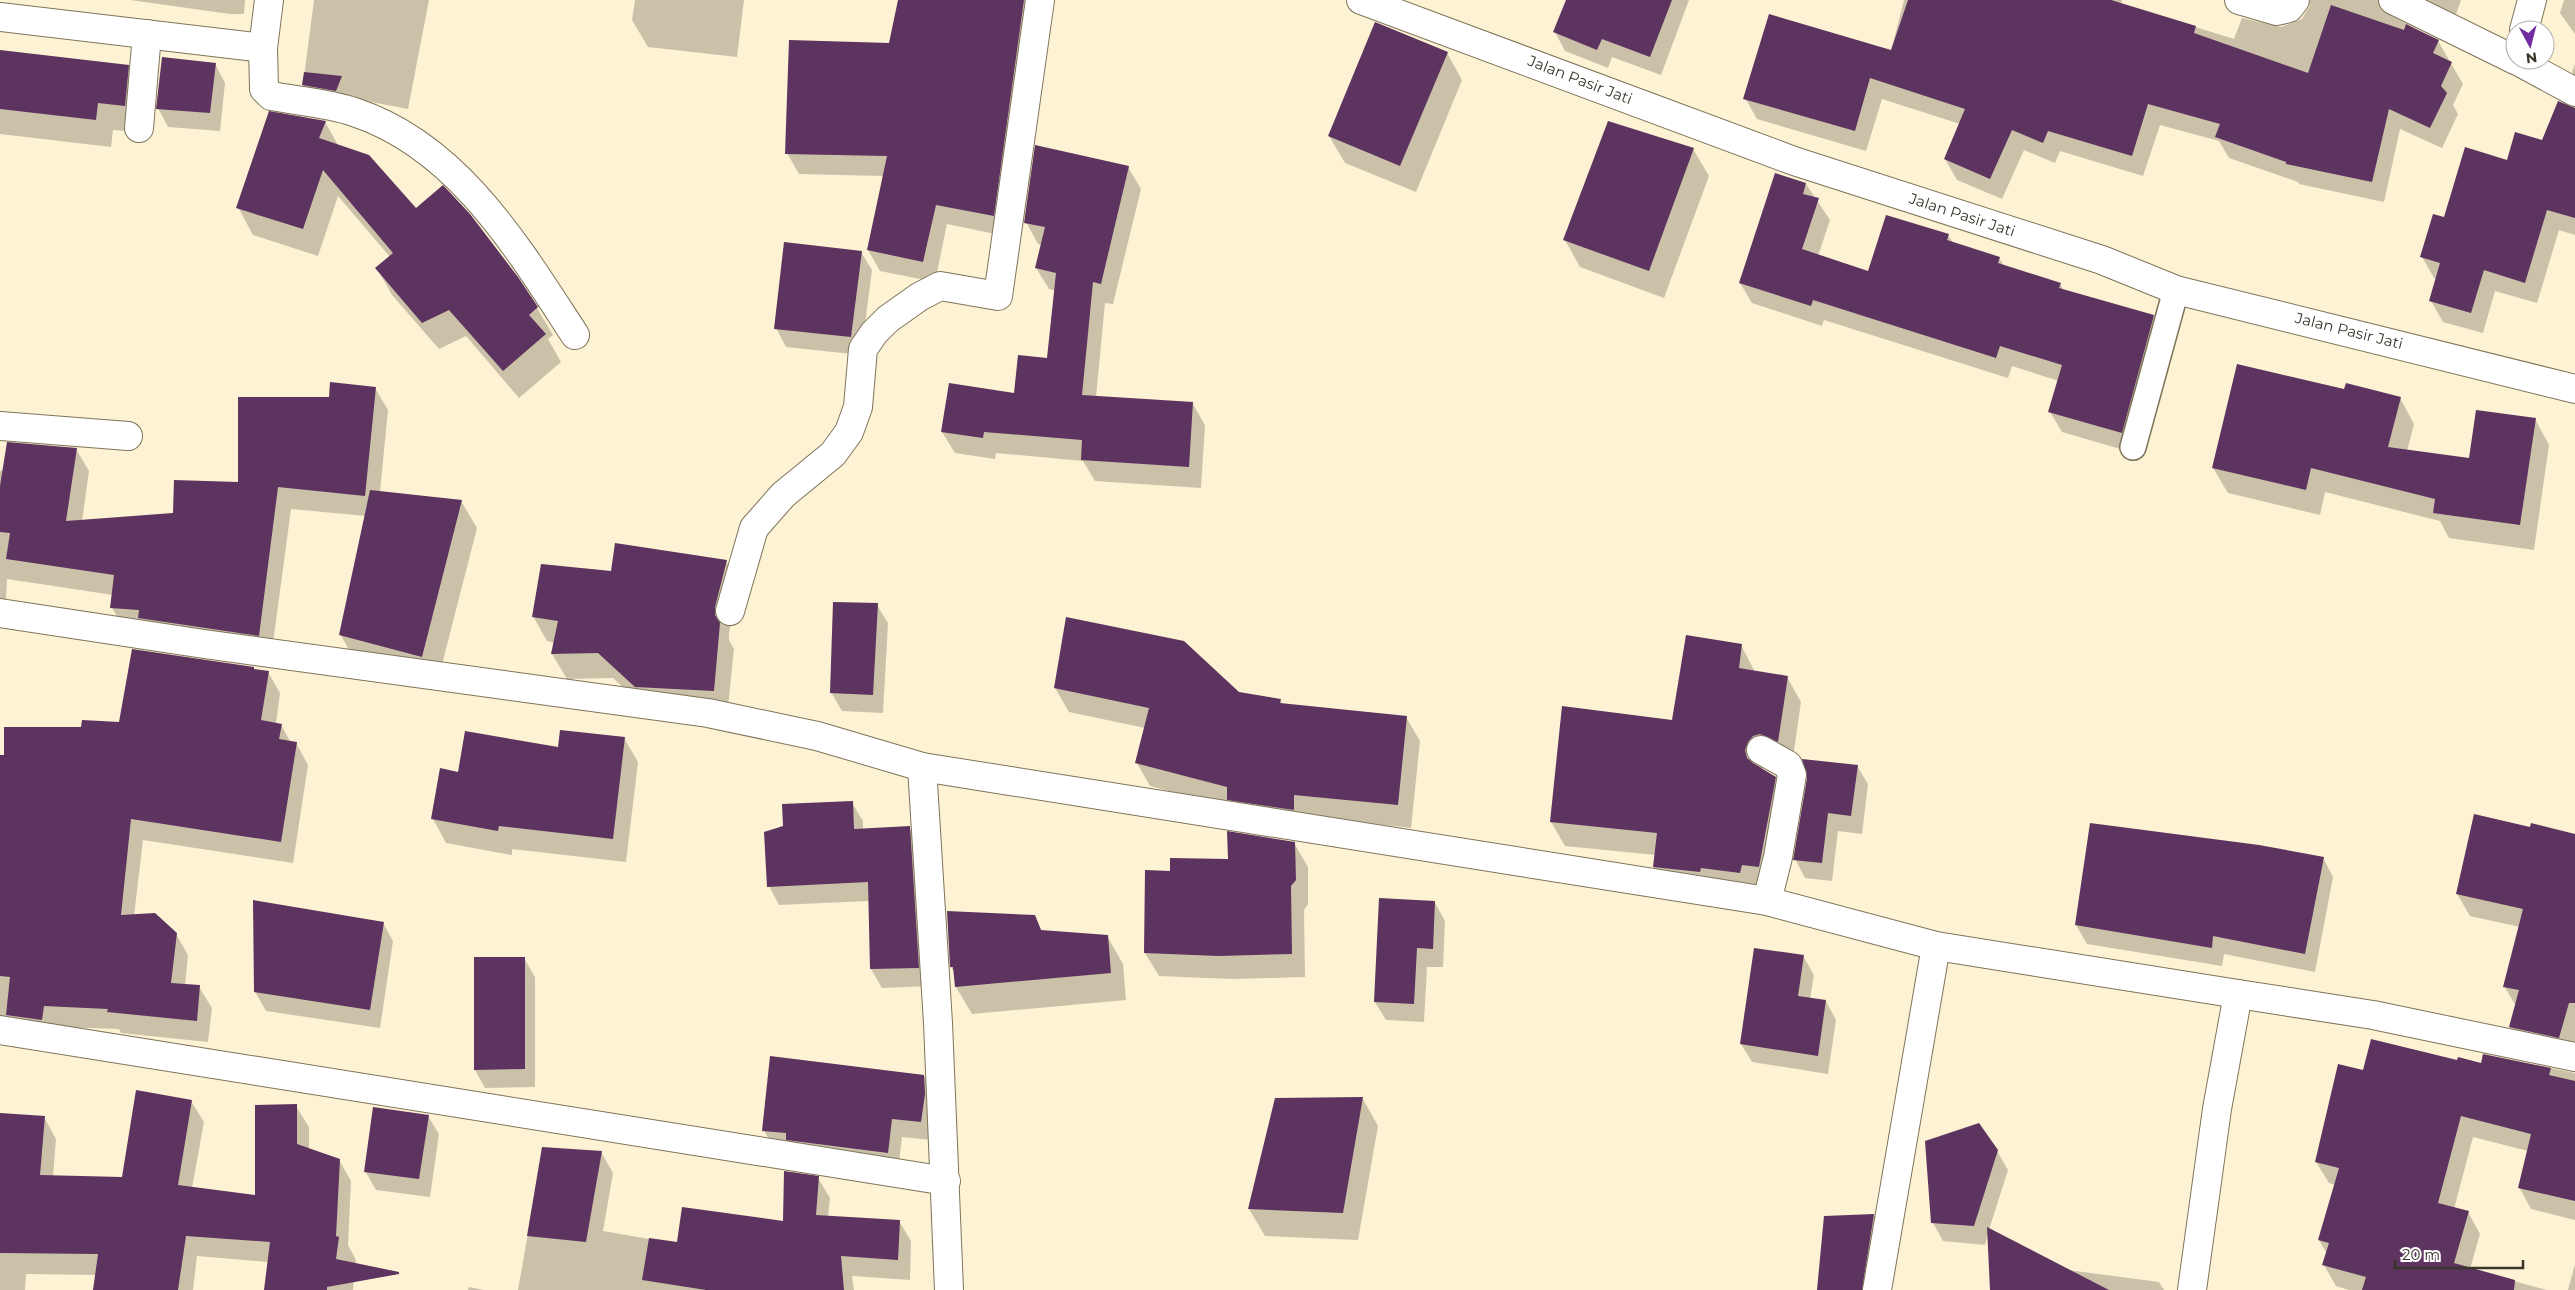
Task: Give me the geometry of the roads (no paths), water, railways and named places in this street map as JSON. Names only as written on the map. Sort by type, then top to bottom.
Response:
[{"type":"street","points":[[269,0],[263,48],[264,89],[272,96],[353,111],[394,128],[428,150],[470,191],[522,254],[575,335]]},
{"type":"street","points":[[730,611],[754,528],[783,496],[833,454],[850,432],[858,407],[864,349],[874,333],[888,319],[919,297],[940,286],[998,296],[1040,0]]},
{"type":"street","name":"Jalan Pasir Jati","points":[[1361,0],[1794,161],[2102,260],[2176,290],[2575,388]]},
{"type":"street","points":[[2239,0],[2276,11],[2289,8],[2295,0]]},
{"type":"street","points":[[2393,0],[2505,55]]},
{"type":"street","points":[[2527,20],[2532,0]]},
{"type":"street","points":[[0,17],[263,48]]},
{"type":"street","points":[[139,128],[147,34]]},
{"type":"street","points":[[2534,70],[2575,92]]},
{"type":"street","points":[[0,426],[128,436]]},
{"type":"street","points":[[0,613],[204,644],[708,713],[817,736],[922,767],[1767,901],[1936,946],[2373,1014],[2575,1057]]},
{"type":"street","points":[[1761,750],[1788,765],[1792,775],[1778,857],[1767,901]]},
{"type":"street","points":[[922,767],[946,1181],[949,1290]]},
{"type":"street","points":[[1877,1290],[1936,946]]},
{"type":"street","points":[[2192,1290],[2217,1109],[2238,994]]},
{"type":"street","points":[[0,1030],[946,1181]]},
{"type":"lane","points":[[2133,447],[2176,290]]}]
